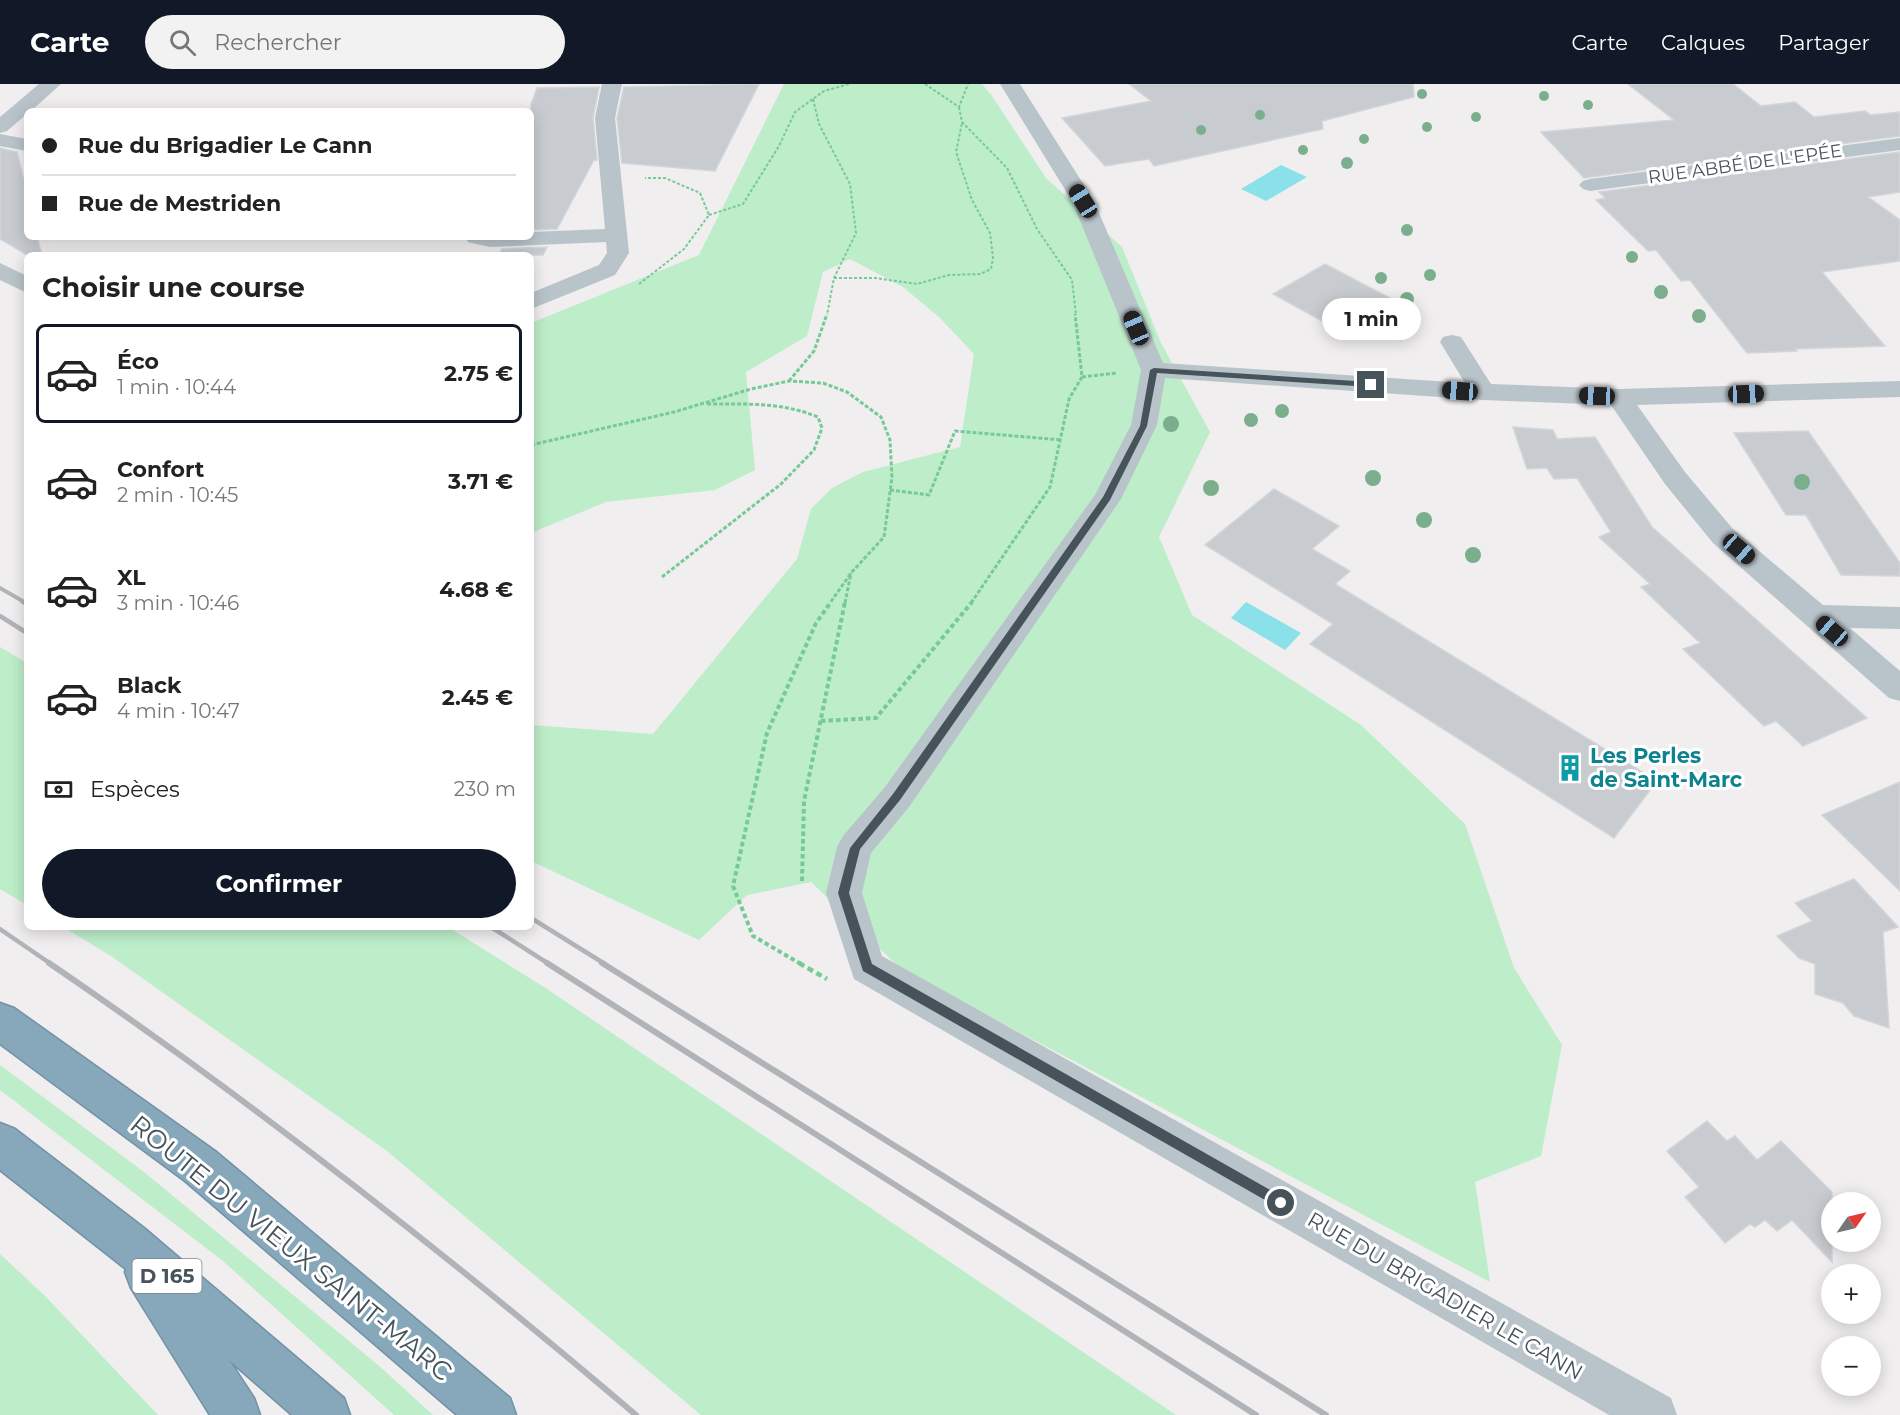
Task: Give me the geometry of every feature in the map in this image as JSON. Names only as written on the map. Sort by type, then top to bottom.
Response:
[{"type":"highway","name":"ROUTE DU VIEUX SAINT-MARC","points":[[0,1021],[200,1166],[493,1415]]},
{"type":"highway","name":"D 165","points":[[0,1144],[129,1243],[327,1415]]},
{"type":"highway","points":[[129,1243],[237,1415]]},
{"type":"street","points":[[0,127],[51,84]]},
{"type":"street","points":[[534,301],[607,270],[618,253],[605,118],[612,84]]},
{"type":"street","points":[[867,967],[844,893],[855,848],[897,797],[1107,498],[1144,426],[1154,370],[1083,201],[1010,84]]},
{"type":"street","points":[[0,140],[24,144]]},
{"type":"street","name":"RUE ABBÉ DE L'EPÉE","points":[[1590,185],[1900,144]]},
{"type":"street","points":[[534,239],[616,236]]},
{"type":"street","points":[[0,270],[24,284]]},
{"type":"street","points":[[1452,342],[1483,392]]},
{"type":"street","points":[[1154,370],[1483,392],[1619,397],[1900,389]]},
{"type":"street","points":[[1619,397],[1675,478],[1723,536],[1900,689]]},
{"type":"street","points":[[1815,616],[1900,618]]},
{"type":"street","name":"RUE DU BRIGADIER LE CANN","points":[[867,967],[1654,1415]]},
{"type":"path","points":[[709,215],[743,204],[779,146],[795,111],[824,91],[849,84]]},
{"type":"path","points":[[925,84],[959,107]]},
{"type":"path","points":[[834,278],[875,278],[917,285],[949,276],[980,274],[991,269],[993,258],[990,233],[972,200],[956,152],[962,122],[959,107],[968,84]]},
{"type":"path","points":[[789,381],[814,351],[827,316],[834,278],[856,233],[850,184],[819,124],[813,99]]},
{"type":"path","points":[[820,721],[876,718],[981,591],[1050,487],[1062,440],[1069,399],[1082,376],[1072,279],[1037,229],[1007,168],[962,122]]},
{"type":"path","points":[[534,445],[789,381],[823,383],[847,392],[881,417],[890,440],[890,490],[884,537],[851,573],[816,623],[767,733],[733,886],[753,936],[836,984],[852,980],[867,967]]},
{"type":"path","points":[[662,577],[781,484],[814,450],[822,428],[818,417],[798,407],[772,404],[701,404]]},
{"type":"path","points":[[890,490],[929,495],[956,431],[1062,440]]},
{"type":"path","points":[[803,884],[800,874],[804,801],[851,573]]},
{"type":"green space","points":[[784,84],[982,84],[1046,178],[1122,247],[1161,343],[1210,432],[1159,537],[1192,615],[1361,725],[1465,824],[1514,968],[1562,1045],[1541,1156],[1475,1182],[1490,1282],[902,970],[811,882],[747,895],[699,940],[534,862],[534,725],[653,734],[797,559],[811,509],[832,488],[863,472],[960,447],[974,354],[939,317],[903,287],[850,259],[823,272],[807,336],[746,372],[755,470],[715,490],[606,502],[534,532],[534,322],[699,255]]},
{"type":"green space","points":[[0,647],[24,661],[24,903],[0,889]]},
{"type":"green space","points":[[68,930],[453,930],[547,989],[1176,1415],[701,1415],[387,1151],[111,956]]},
{"type":"green space","points":[[0,1065],[144,1172],[378,1365],[433,1415],[394,1415],[223,1261],[0,1090]]},
{"type":"green space","points":[[0,1254],[45,1296],[158,1415],[0,1415]]},
{"type":"water","points":[[1281,165],[1307,177],[1266,201],[1241,189]]},
{"type":"water","points":[[1246,602],[1301,633],[1285,650],[1231,618]]},
{"type":"building","points":[[759,84],[715,171],[622,163],[617,118],[624,87]]},
{"type":"building","points":[[1129,84],[1413,84],[1414,97],[1322,121],[1323,129],[1154,166],[1149,159],[1105,166],[1062,118],[1151,101]]},
{"type":"building","points":[[1628,84],[1733,84],[1761,106],[1795,102],[1814,117],[1865,111],[1871,115],[1900,112],[1900,136],[1584,178],[1541,132],[1674,120]]},
{"type":"building","points":[[599,87],[593,118],[597,160],[594,160],[557,229],[534,230],[534,108],[531,108],[531,105],[537,88]]},
{"type":"building","points":[[0,148],[17,152],[24,181],[24,240],[38,240],[41,252],[24,253],[0,239]]},
{"type":"building","points":[[1900,152],[1900,192],[1868,197],[1900,220],[1900,261],[1822,272],[1885,346],[1747,353],[1690,280],[1681,281],[1656,250],[1648,251],[1596,200],[1605,198],[1599,192]]},
{"type":"building","points":[[547,247],[543,255],[534,255],[534,252],[500,252],[502,249]]},
{"type":"building","points":[[1325,264],[1390,298],[1342,332],[1273,294]]},
{"type":"building","points":[[1513,427],[1553,430],[1557,439],[1595,437],[1652,527],[1867,718],[1803,746],[1776,721],[1764,726],[1683,649],[1700,643],[1641,587],[1650,584],[1599,537],[1611,532],[1577,478],[1554,479],[1547,468],[1527,469]]},
{"type":"building","points":[[1808,431],[1900,563],[1900,576],[1841,575],[1806,515],[1786,515],[1734,433]]},
{"type":"building","points":[[1274,489],[1339,526],[1312,549],[1350,571],[1335,584],[1657,781],[1614,838],[1310,644],[1333,624],[1205,545]]},
{"type":"building","points":[[1900,782],[1900,891],[1822,815]]},
{"type":"building","points":[[1854,879],[1898,927],[1883,932],[1889,1028],[1854,1016],[1843,1003],[1815,994],[1815,964],[1799,958],[1777,936],[1812,921],[1795,903]]},
{"type":"building","points":[[1707,1121],[1727,1141],[1735,1136],[1757,1160],[1781,1141],[1832,1192],[1821,1192],[1821,1250],[1792,1220],[1777,1231],[1765,1220],[1755,1227],[1750,1224],[1725,1243],[1685,1197],[1699,1187],[1667,1151]]},
{"type":"building","points":[[1822,1252],[1832,1252],[1832,1262]]},
{"type":"railway","points":[[0,588],[24,602]]},
{"type":"railway","points":[[0,616],[24,631]]},
{"type":"railway","points":[[534,920],[605,964]]},
{"type":"railway","points":[[0,929],[51,964]]},
{"type":"railway","points":[[496,930],[549,964]]},
{"type":"railway","points":[[49,963],[200,1070],[348,1181],[494,1296],[636,1415]]},
{"type":"railway","points":[[547,963],[1256,1415]]},
{"type":"railway","points":[[602,963],[1326,1415]]},
{"type":"place","name":"Les Perles de Saint-Marc","points":[[1570,768]]},
{"type":"route","points":[[1281,1203],[867,967],[844,893],[855,848],[897,797],[1107,498],[1144,426],[1154,370],[1371,385]]}]
